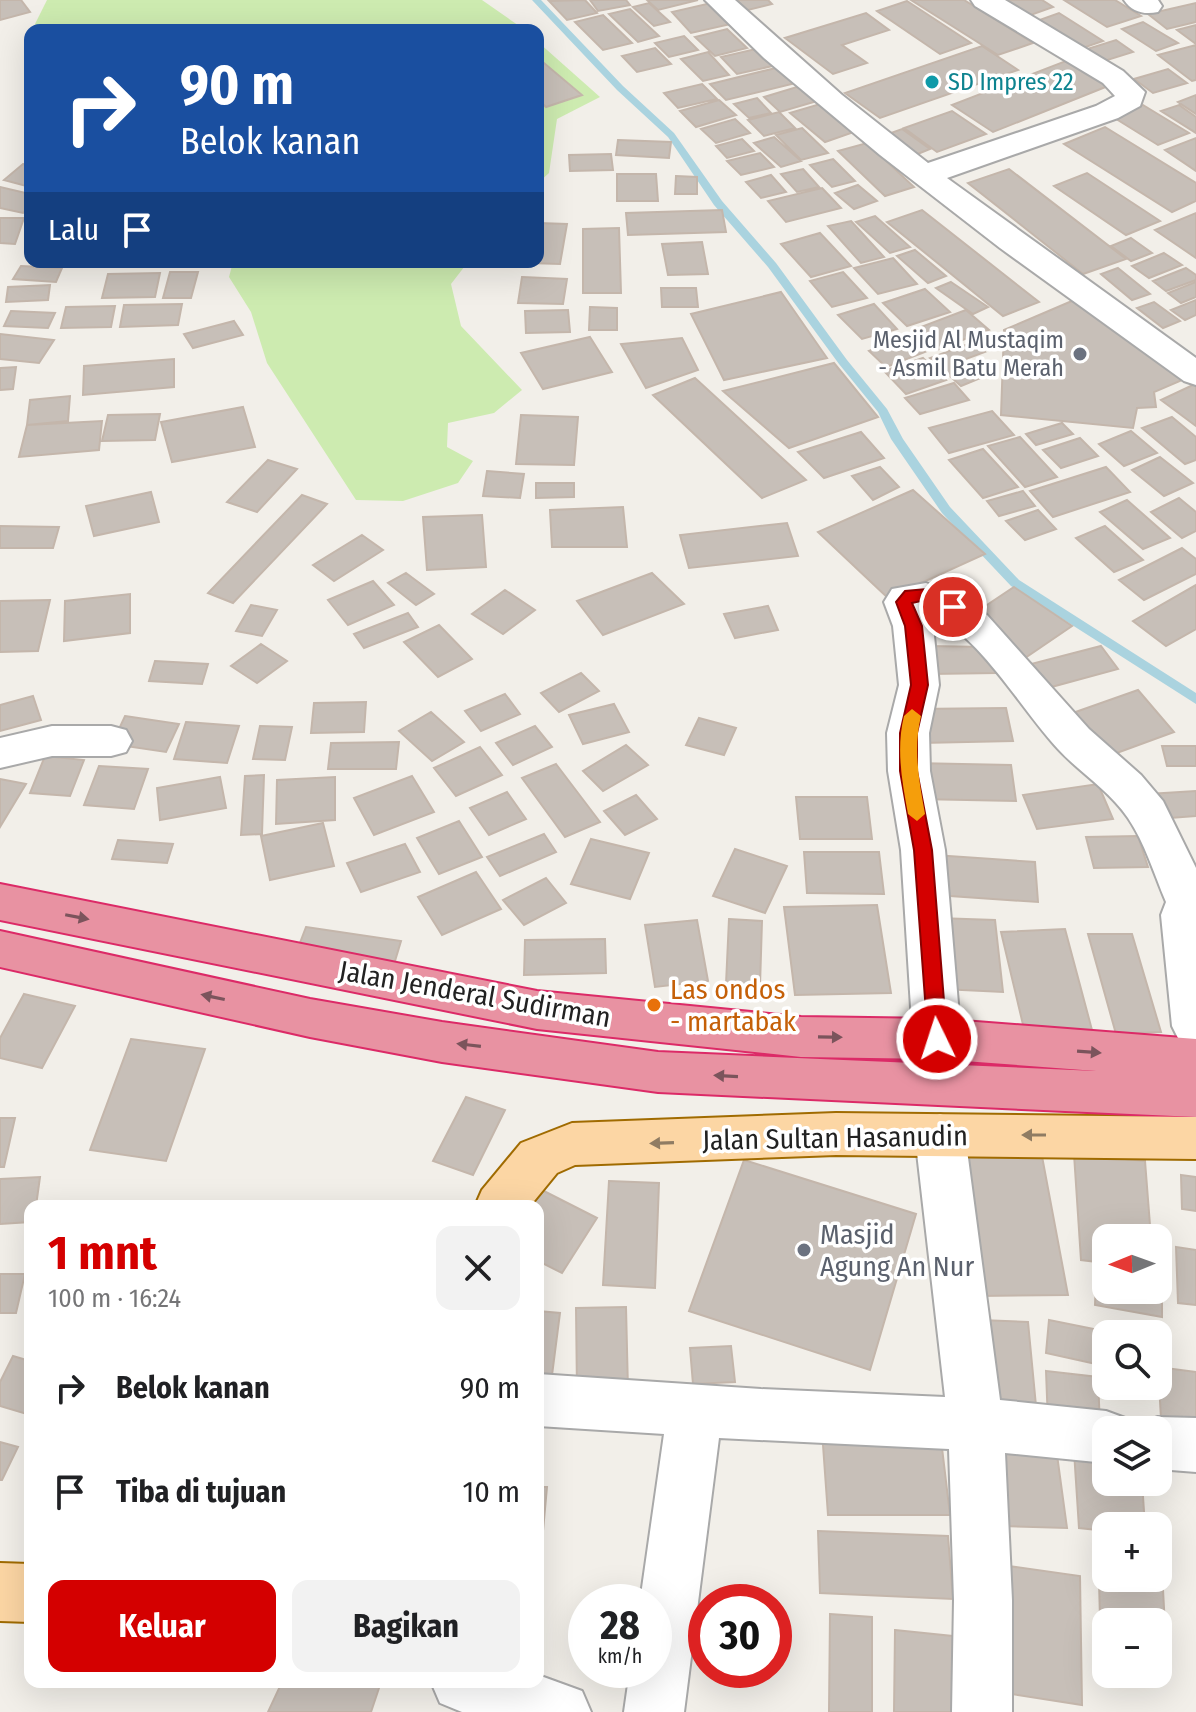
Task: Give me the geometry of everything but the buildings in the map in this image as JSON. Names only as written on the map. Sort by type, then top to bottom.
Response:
[{"type":"highway","name":"Jalan Jenderal Sudirman","points":[[0,902],[537,1010],[801,1037],[937,1086],[1196,1059]]},
{"type":"highway","name":"Jalan Jenderal Sudirman","points":[[0,949],[310,1018],[442,1042],[658,1072],[1196,1096]]},
{"type":"main road","name":"Jalan Sultan Hasanudin","points":[[505,1200],[539,1158],[572,1144],[836,1134],[937,1086],[1196,1138]]},
{"type":"main road","points":[[0,1592],[24,1593]]},
{"type":"street","points":[[719,0],[762,42],[924,175],[1196,374]]},
{"type":"street","points":[[924,175],[1107,112],[1130,100],[1130,92],[1113,77],[985,0]]},
{"type":"street","points":[[982,1712],[983,1600],[976,1424],[937,1086],[923,850],[909,771],[908,733],[919,685],[913,626],[904,602],[906,598],[927,595],[953,607],[974,625],[1072,739],[1141,803],[1188,902],[1184,915],[1196,1026]]},
{"type":"street","points":[[0,753],[52,741],[111,741]]},
{"type":"street","points":[[544,1400],[976,1424],[1092,1436]]},
{"type":"street","points":[[654,1712],[695,1411]]},
{"type":"street","points":[[1172,1444],[1196,1445]]},
{"type":"street","points":[[481,1688],[561,1712]]},
{"type":"green space","points":[[47,0],[482,0],[516,24],[35,24]]},
{"type":"green space","points":[[544,47],[600,97],[557,119],[549,173],[544,178]]},
{"type":"green space","points":[[231,268],[463,268],[451,284],[461,326],[522,390],[494,413],[448,423],[447,447],[473,461],[458,483],[403,501],[356,500],[267,363],[251,312],[229,277]]},
{"type":"waterway","points":[[536,0],[620,88],[671,135],[718,203],[772,265],[883,411],[897,439],[946,510],[1015,583],[1196,699]]},
{"type":"slow traffic","points":[[912,716],[908,733],[909,771],[917,814]]},
{"type":"place","name":"SD Impres 22","points":[[932,82]]},
{"type":"place","name":"Mesjid Al Mustaqim - Asmil Batu Merah","points":[[1080,354]]},
{"type":"place","name":"Las ondos - martabak","points":[[654,1005]]},
{"type":"place","name":"Masjid Agung An Nur","points":[[804,1250]]},
{"type":"route","points":[[937,1039],[923,850],[909,771],[908,733],[919,685],[913,626],[904,602],[911,595],[919,594],[953,607]]}]
